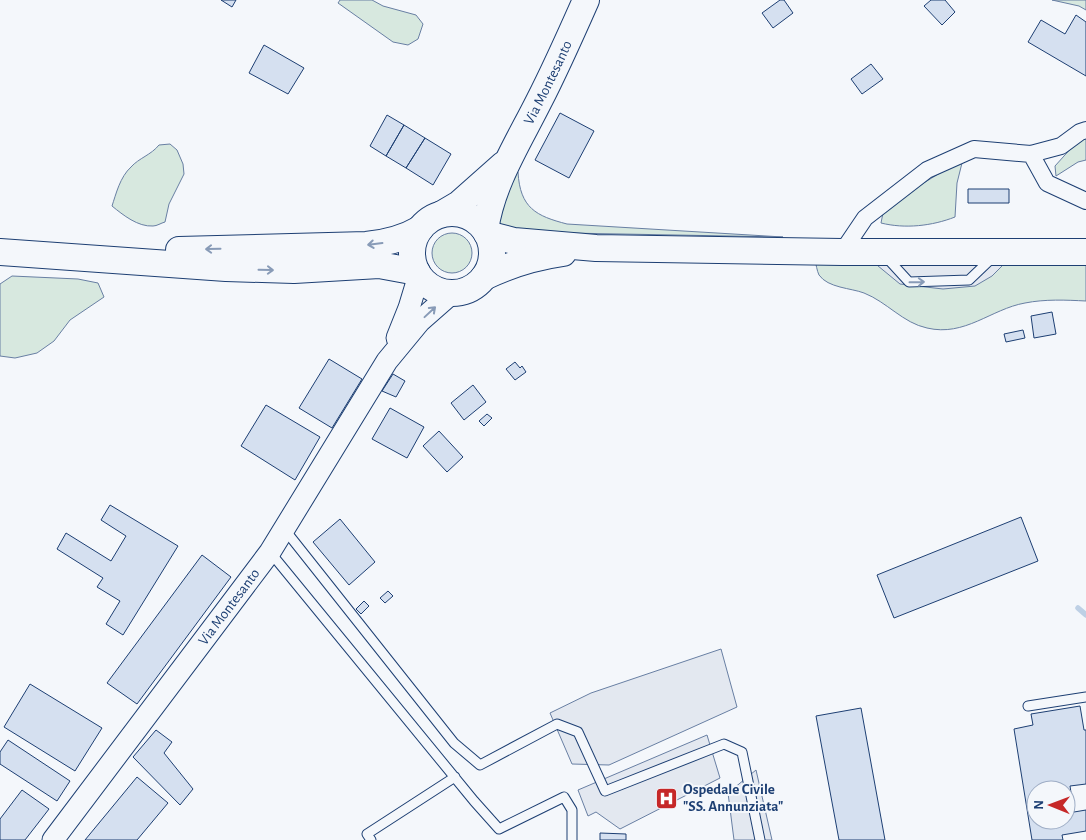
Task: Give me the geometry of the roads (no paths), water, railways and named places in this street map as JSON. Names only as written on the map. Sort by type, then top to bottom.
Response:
[{"type":"main road","name":"Via Montesanto","points":[[486,232],[487,214],[506,163],[544,92],[586,0]]},
{"type":"main road","name":"Via Montesanto","points":[[442,214],[459,204],[506,163]]},
{"type":"main road","points":[[484,277],[492,256],[491,245],[486,232],[471,217],[452,213],[442,214],[426,222],[420,229],[412,250],[413,261],[418,274],[434,288],[454,292],[465,290],[475,285],[484,277],[503,267],[544,256],[596,248]]},
{"type":"main road","points":[[4,253],[349,246],[396,241],[420,229]]},
{"type":"main road","points":[[486,232],[514,241],[596,248],[842,252],[1086,252]]},
{"type":"main road","points":[[4,253],[226,268],[294,270],[379,265],[418,274]]},
{"type":"street","points":[[842,252],[865,218],[928,170],[974,149],[1031,154],[1062,146],[1080,132],[1086,130]]},
{"type":"street","points":[[1031,154],[1047,183],[1086,201]]},
{"type":"street","name":"Via Montesanto","points":[[387,361],[409,308],[418,274]]},
{"type":"street","name":"Via Montesanto","points":[[54,840],[270,552],[387,361],[420,321],[454,292]]},
{"type":"lane","points":[[285,530],[454,743],[480,765],[557,724],[578,732],[605,792],[724,744],[742,752],[760,840]]},
{"type":"lane","points":[[270,552],[499,829],[564,796],[572,810],[572,840]]},
{"type":"lane","points":[[1028,706],[1086,697]]},
{"type":"lane","points":[[371,840],[368,834],[455,777]]},
{"type":"waterway","points":[[1078,608],[1086,615]]},
{"type":"place","name":"Ospedale Civile \"SS. Annunziata\"","points":[[667,798]]}]
